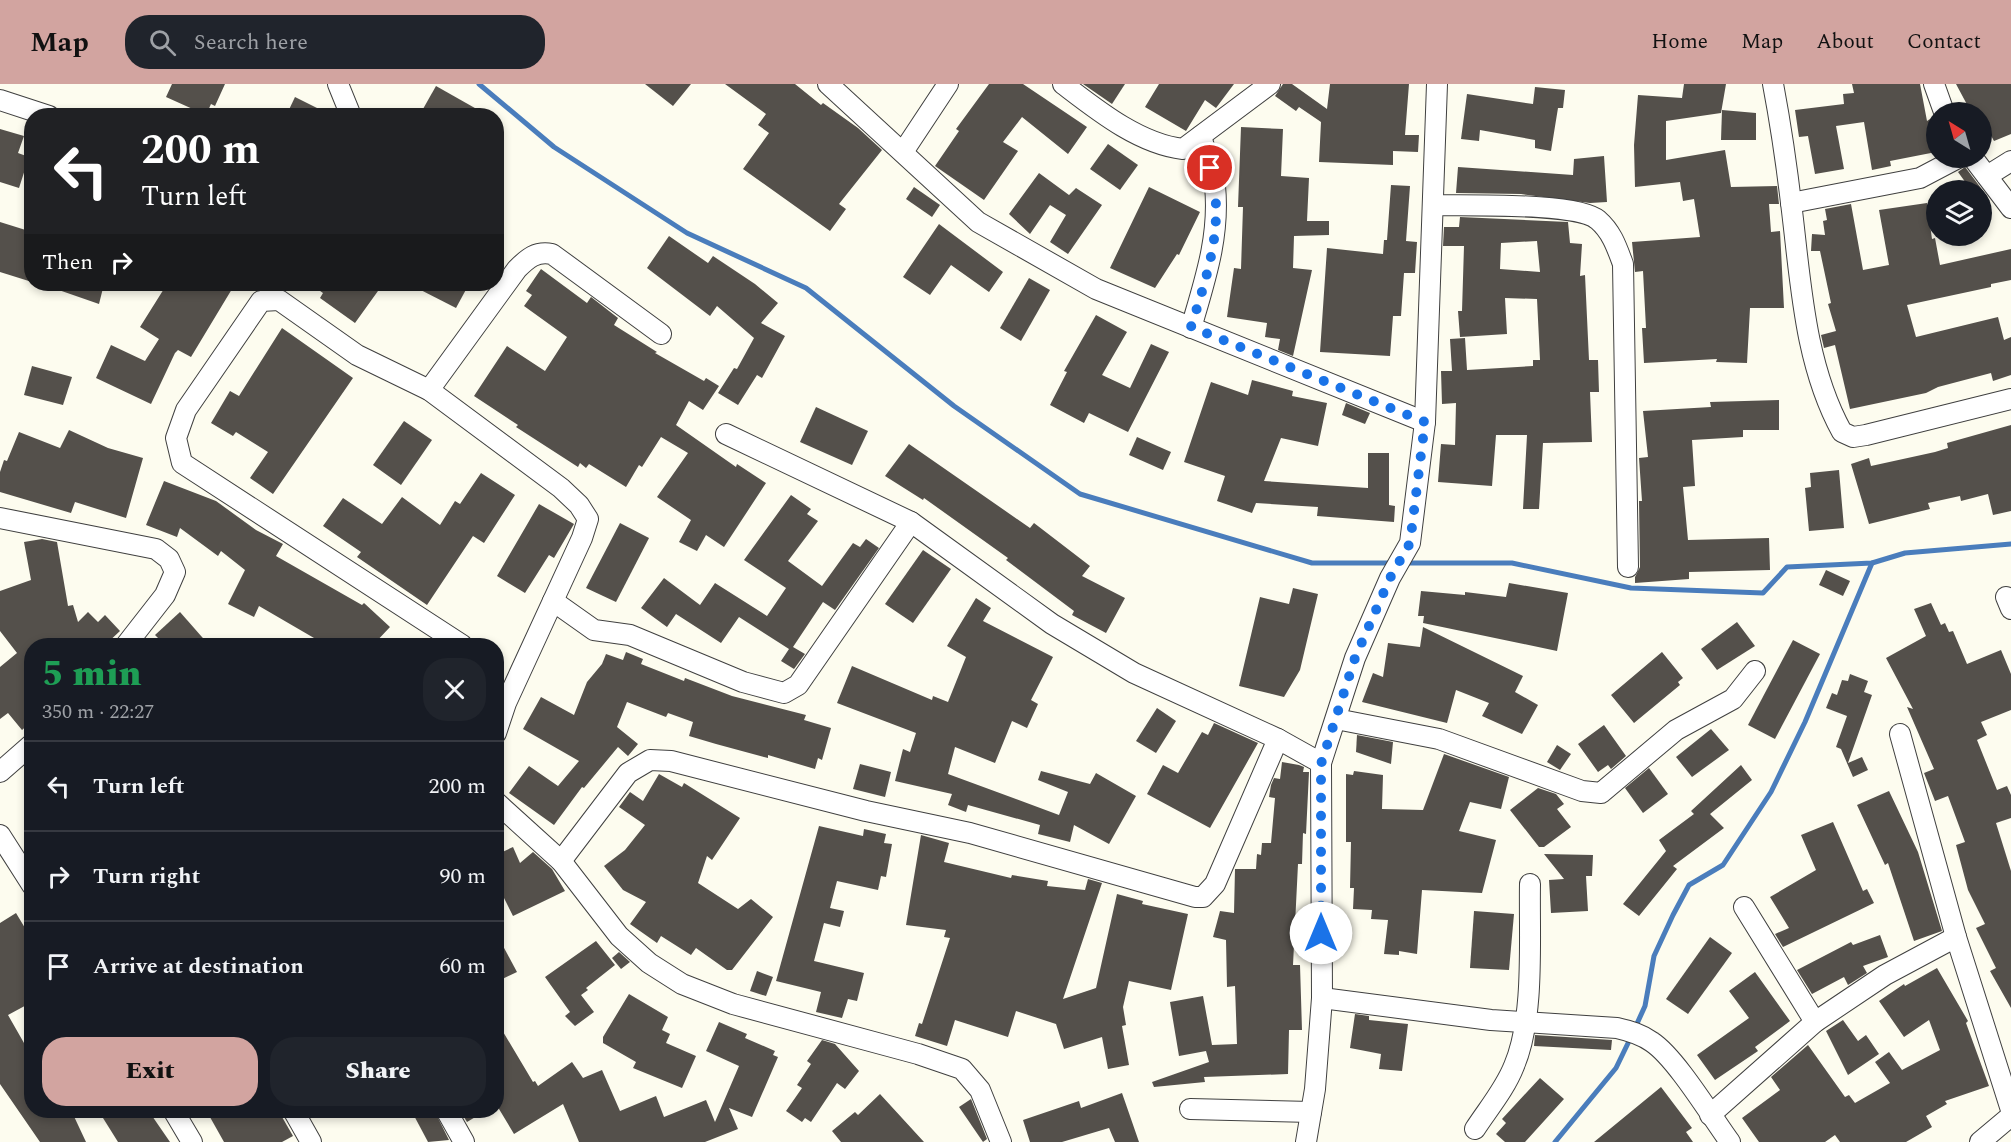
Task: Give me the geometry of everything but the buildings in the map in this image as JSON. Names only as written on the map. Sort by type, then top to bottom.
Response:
[{"type":"street","points":[[338,84],[348,108]]},
{"type":"street","points":[[828,84],[978,222],[1096,289],[1425,422]]},
{"type":"street","points":[[903,152],[948,84]]},
{"type":"street","points":[[1063,84],[1155,144],[1183,149],[1270,84]]},
{"type":"street","points":[[1306,1142],[1322,998],[1321,764],[1355,658],[1390,578],[1410,543],[1425,422],[1437,84]]},
{"type":"street","points":[[1773,84],[1808,334],[1826,393],[1842,432],[1853,437],[1866,435],[2011,399]]},
{"type":"street","points":[[1934,84],[1940,102]]},
{"type":"street","points":[[0,100],[24,108]]},
{"type":"street","points":[[1191,327],[1206,278],[1216,225],[1215,183],[1201,136]]},
{"type":"street","points":[[1987,176],[2011,161]]},
{"type":"street","points":[[1791,203],[1920,178],[1939,168]]},
{"type":"street","points":[[1981,168],[2011,208]]},
{"type":"street","points":[[1433,205],[1575,209],[1597,218],[1613,238],[1623,264],[1628,567]]},
{"type":"street","points":[[504,287],[528,258],[541,252],[552,254],[662,334]]},
{"type":"street","points":[[429,390],[501,291]]},
{"type":"street","points":[[451,638],[186,466],[178,451],[176,438],[186,410],[261,302],[270,299],[293,309],[357,356],[429,390],[579,505],[588,519],[588,526],[553,601],[504,689]]},
{"type":"street","points":[[726,434],[911,522],[1062,630],[1134,673],[1278,739],[1321,764]]},
{"type":"street","points":[[0,518],[156,549],[169,559],[175,572],[165,595],[131,638]]},
{"type":"street","points":[[553,601],[594,630],[630,635],[743,682],[784,693],[798,685],[911,522]]},
{"type":"street","points":[[1336,718],[1439,739],[1582,791],[1601,793],[1676,730],[1733,699],[1755,671]]},
{"type":"street","points":[[1900,734],[1956,937],[2011,1110]]},
{"type":"street","points":[[561,861],[628,772],[650,760],[671,761],[866,811],[970,833],[1195,897],[1203,897],[1215,884],[1278,739]]},
{"type":"street","points":[[0,772],[24,751]]},
{"type":"street","points":[[504,809],[561,861],[619,936],[649,963],[682,984],[732,1004],[896,1048],[962,1069],[980,1090],[1001,1142]]},
{"type":"street","points":[[0,835],[24,872]]},
{"type":"street","points":[[1475,1129],[1509,1077],[1520,1049],[1526,1021],[1530,884]]},
{"type":"street","points":[[1744,907],[1815,1022]]},
{"type":"street","points":[[1710,1115],[1815,1022],[1885,975],[1956,937]]},
{"type":"street","points":[[1322,998],[1406,1011],[1617,1028],[1637,1033],[1654,1043],[1684,1077],[1730,1142]]},
{"type":"street","points":[[1190,1109],[1311,1112]]},
{"type":"street","points":[[1980,1142],[2011,1116]]},
{"type":"street","points":[[178,1118],[192,1142]]},
{"type":"street","points":[[298,1118],[312,1142]]},
{"type":"street","points":[[450,1118],[464,1142]]},
{"type":"waterway","points":[[479,84],[554,147],[687,233],[806,288],[954,406],[1080,494],[1312,563],[1394,563]]},
{"type":"waterway","points":[[1404,563],[1512,563],[1631,588],[1763,593],[1787,567],[1872,563],[1905,553],[2011,544]]},
{"type":"waterway","points":[[1635,1028],[1645,1006],[1654,956],[1673,915],[1689,885],[1723,865],[1771,792],[1805,722],[1872,563]]},
{"type":"waterway","points":[[1555,1142],[1616,1068],[1631,1037]]},
{"type":"route","points":[[1210,168],[1215,183],[1214,245],[1191,327],[1425,422],[1410,543],[1390,578],[1355,658],[1321,764],[1321,933]]}]
